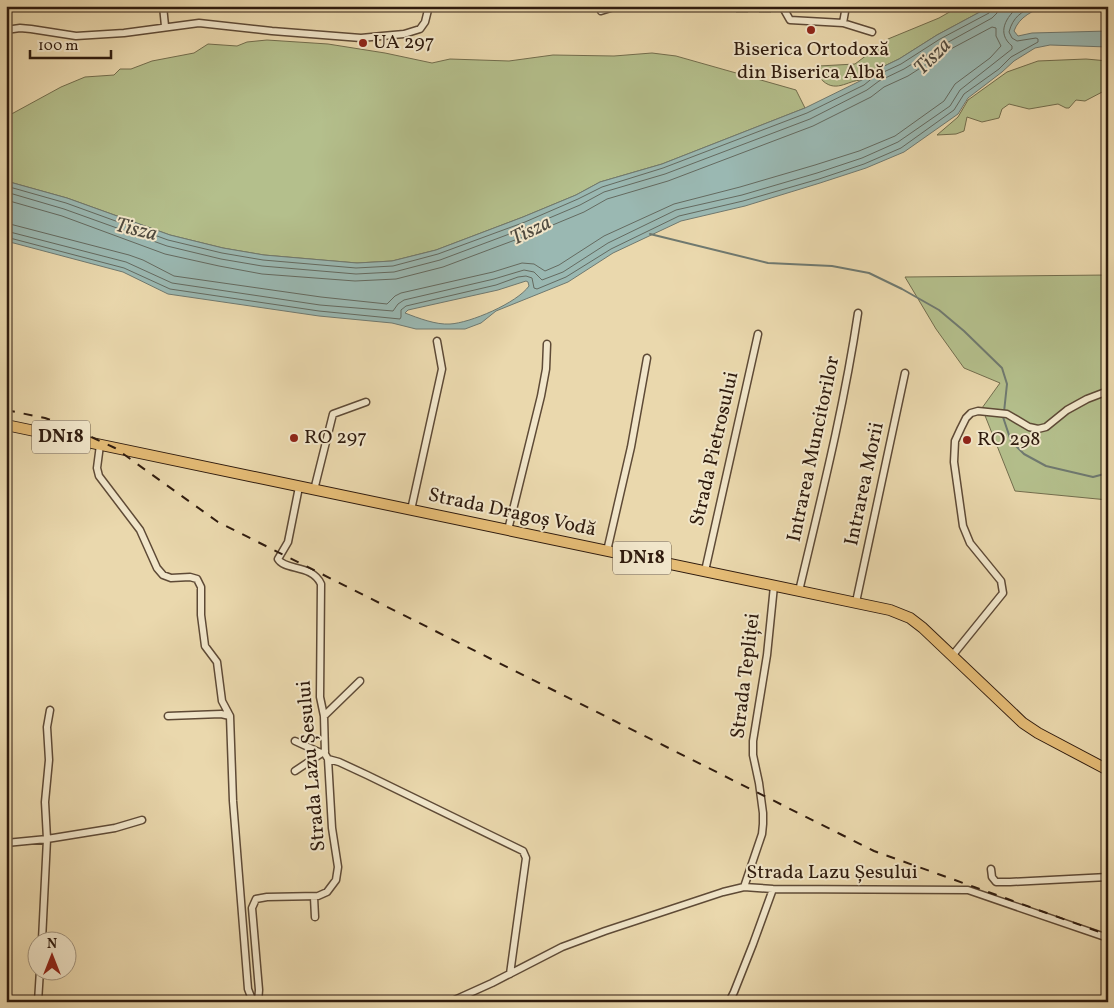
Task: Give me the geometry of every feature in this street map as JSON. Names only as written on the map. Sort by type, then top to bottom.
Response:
[{"type":"main road","name":"Strada Dragoș Vodă","points":[[6,425],[890,610],[910,618],[923,628],[1023,723],[1108,770]]},
{"type":"street","points":[[163,6],[165,26]]},
{"type":"street","points":[[6,30],[26,29],[76,36],[124,33],[165,26],[199,23],[361,38],[404,34],[420,29],[425,22],[430,6]]},
{"type":"street","points":[[601,11],[618,6]]},
{"type":"street","points":[[782,6],[790,20],[843,23],[872,32]]},
{"type":"street","points":[[843,23],[846,6]]},
{"type":"street","name":"Intrarea Muncitorilor","points":[[799,591],[837,429],[849,372],[858,313]]},
{"type":"street","name":"Strada Pietrosului","points":[[705,571],[758,334]]},
{"type":"street","points":[[411,510],[441,374],[441,361],[437,341]]},
{"type":"street","points":[[508,530],[541,396],[546,369],[547,344]]},
{"type":"street","points":[[607,551],[631,447],[647,358]]},
{"type":"street","name":"Intrarea Morii","points":[[856,602],[905,373]]},
{"type":"street","points":[[952,656],[1002,596],[1004,590],[1001,581],[970,543],[963,526],[954,462],[955,442],[966,418],[971,413],[978,411],[1004,413],[1030,427],[1038,429],[1046,427],[1066,410],[1087,398],[1108,392]]},
{"type":"street","points":[[314,490],[333,414],[366,402]]},
{"type":"street","points":[[100,445],[97,468],[99,476],[140,530],[157,568],[163,575],[171,578],[190,577],[197,579],[200,583],[201,615],[205,646],[217,662],[222,701],[230,716],[233,801],[248,989],[253,1002]]},
{"type":"street","name":"Strada Lazu Șesului","points":[[299,487],[288,542],[278,559],[284,564],[314,574],[321,584],[319,683],[324,716],[323,752],[328,759],[332,828],[338,873],[333,886],[327,892],[314,897]]},
{"type":"street","name":"Strada Tepliței","points":[[744,887],[762,834],[763,814],[753,755],[753,741],[774,586]]},
{"type":"street","points":[[324,716],[360,681]]},
{"type":"street","points":[[42,930],[47,839],[45,802],[49,760],[47,727],[50,710]]},
{"type":"street","points":[[168,716],[221,714],[230,716]]},
{"type":"street","points":[[296,741],[323,752]]},
{"type":"street","points":[[295,772],[323,752]]},
{"type":"street","points":[[328,759],[367,775],[523,852],[526,858],[510,974]]},
{"type":"street","points":[[6,843],[47,839],[115,828],[142,820]]},
{"type":"street","points":[[991,869],[992,877],[996,882],[1108,877]]},
{"type":"street","name":"Strada Lazu Șesului","points":[[450,1002],[562,947],[699,899],[744,887],[773,889],[968,890],[1108,938]]},
{"type":"street","points":[[729,1002],[773,889]]},
{"type":"street","points":[[258,1002],[260,990],[253,903],[256,899],[267,897],[314,897],[315,917]]},
{"type":"street","points":[[38,1002],[39,980]]},
{"type":"green space","points":[[736,6],[770,6],[771,12],[749,10],[748,12],[736,12]]},
{"type":"green space","points":[[960,6],[991,6],[937,35],[899,59],[872,72],[862,80],[836,86],[825,83],[818,75],[819,66],[855,64],[888,39],[939,18]]},
{"type":"green space","points":[[267,40],[328,44],[432,63],[450,59],[509,61],[553,55],[614,56],[652,53],[676,56],[796,90],[805,108],[662,164],[600,182],[576,195],[523,217],[436,250],[392,261],[357,263],[264,255],[223,248],[170,235],[67,198],[6,181],[6,117],[61,87],[85,77],[114,75],[120,69],[131,69],[152,61],[194,53],[208,44],[237,46],[247,42]]},
{"type":"green space","points":[[1086,59],[1108,61],[1108,89],[1085,101],[1076,100],[1069,108],[1058,104],[1029,109],[1009,104],[1002,109],[999,118],[982,122],[967,117],[964,131],[956,134],[937,135],[958,117],[968,100],[1007,72],[1038,61]]},
{"type":"green space","points":[[1108,275],[1108,500],[1015,491],[982,408],[1000,383],[964,368],[936,329],[905,277]]},
{"type":"water","name":"Tisza","points":[[991,6],[1047,6],[1032,12],[1019,22],[1014,31],[1018,36],[1032,33],[1108,31],[1108,47],[1050,45],[1035,48],[1014,61],[968,98],[958,114],[904,152],[866,168],[820,183],[745,206],[681,221],[613,253],[568,282],[496,311],[481,323],[465,329],[416,329],[392,323],[319,316],[168,294],[123,272],[6,241],[6,181],[67,198],[170,235],[223,248],[264,255],[357,263],[392,261],[436,250],[523,217],[576,195],[600,182],[662,164],[805,108],[862,80],[872,72],[899,59],[937,35]],"holes":[[[528,282],[529,286],[523,292],[504,305],[481,316],[459,323],[450,324],[427,321],[405,313],[408,310]]]},
{"type":"waterway","points":[[650,234],[768,263],[832,266],[869,273],[902,289],[939,310],[1002,368],[1007,384],[1004,412]]},
{"type":"waterway","points":[[1003,417],[1011,441],[1024,454],[1046,466],[1093,477],[1108,473]]},
{"type":"railway","points":[[6,410],[45,418],[70,427],[115,448],[218,522],[874,851],[1108,935]]},
{"type":"place","name":"Biserica Ortodoxă din Biserica Albă","points":[[811,30]]},
{"type":"place","name":"UA 297","points":[[363,43]]},
{"type":"place","name":"RO 297","points":[[294,438]]},
{"type":"place","name":"RO 298","points":[[967,440]]}]
